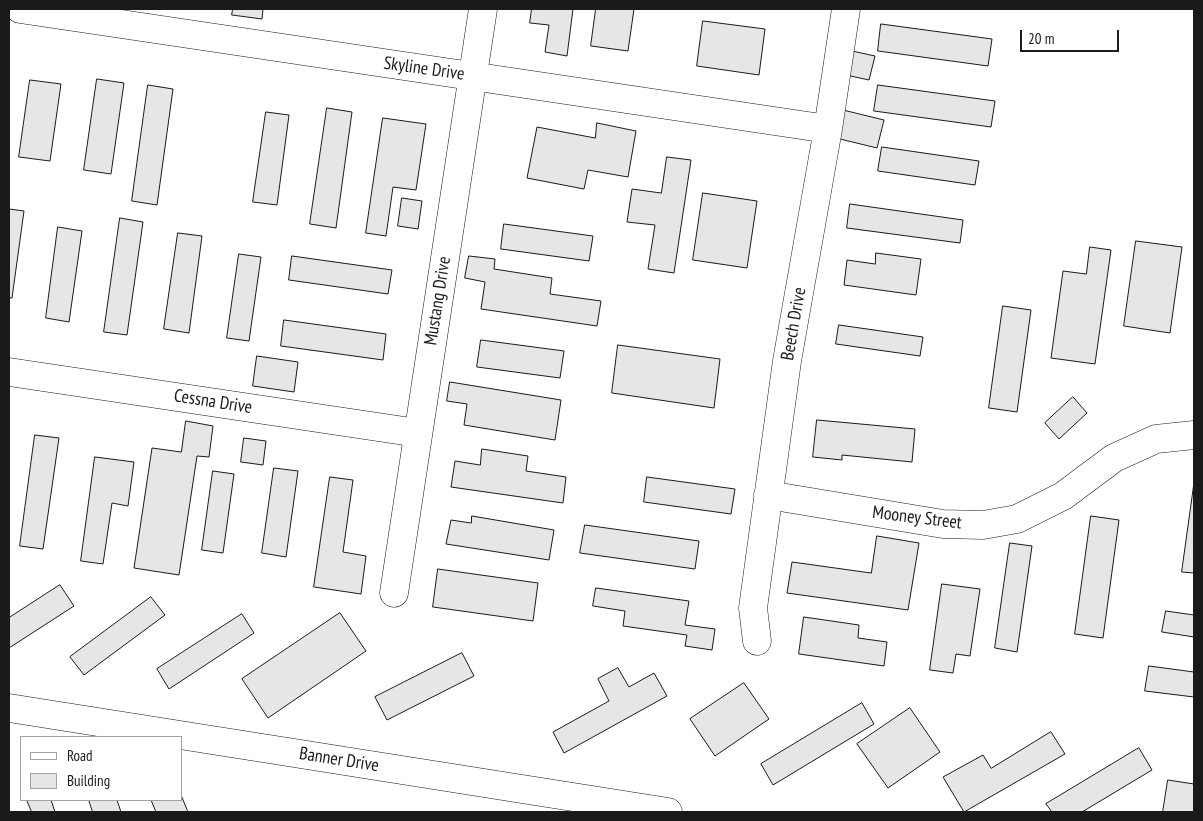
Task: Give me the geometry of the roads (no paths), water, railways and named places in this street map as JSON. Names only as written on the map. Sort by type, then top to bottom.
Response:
[{"type":"street","name":"Skyline Drive","points":[[20,9],[828,129]]},
{"type":"street","name":"Mustang Drive","points":[[394,593],[483,9]]},
{"type":"street","name":"Beech Drive","points":[[757,641],[753,608],[768,495],[787,361],[828,129],[846,9]]},
{"type":"street","name":"Cessna Drive","points":[[9,372],[418,433]]},
{"type":"street","name":"Mooney Street","points":[[768,495],[942,524],[984,525],[1016,519],[1063,496],[1114,458],[1156,439],[1194,435]]},
{"type":"street","name":"Banner Drive","points":[[9,708],[668,812]]}]
